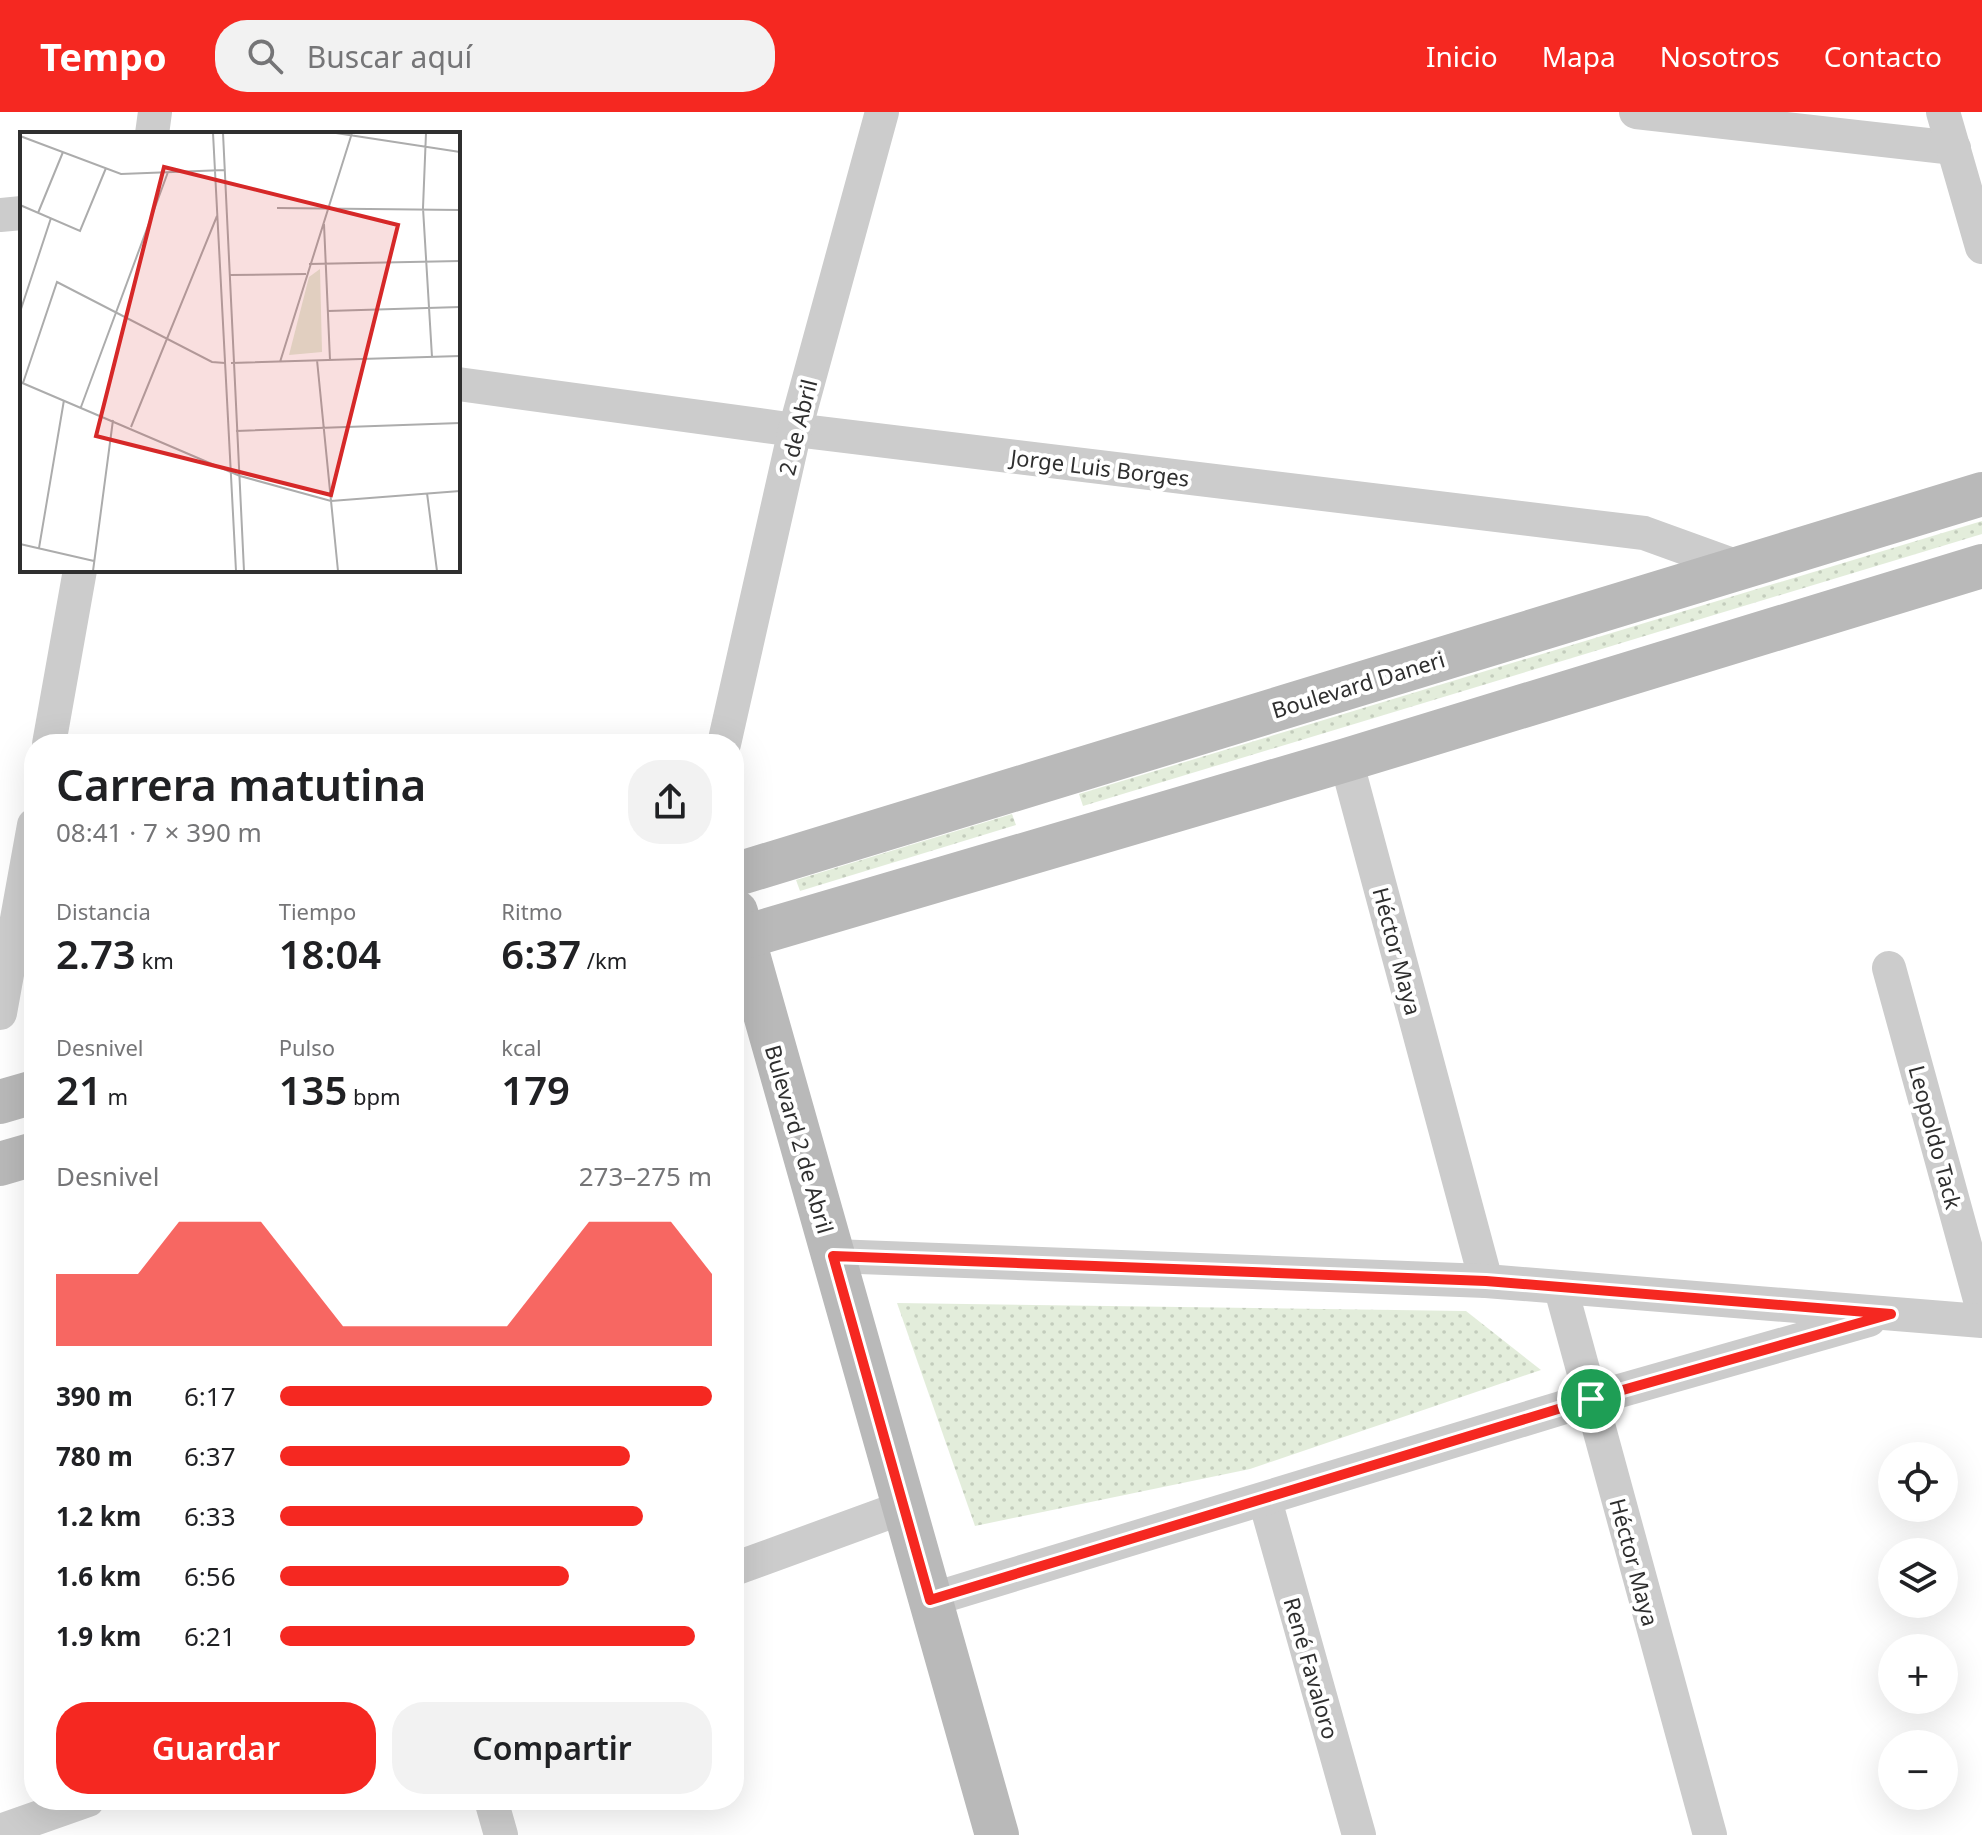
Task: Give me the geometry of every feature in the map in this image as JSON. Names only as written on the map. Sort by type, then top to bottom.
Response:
[{"type":"main road","name":"Boulevard Daneri","points":[[744,872],[1982,494]]},
{"type":"main road","points":[[744,926],[1053,846],[1982,566]]},
{"type":"main road","points":[[1035,783],[1053,846]]},
{"type":"main road","name":"Bulevard 2 de Abril","points":[[744,952],[997,1835]]},
{"type":"main road","points":[[0,1102],[24,1095]]},
{"type":"main road","points":[[0,1164],[24,1157]]},
{"type":"street","points":[[152,132],[155,112]]},
{"type":"street","name":"2 de Abril","points":[[726,734],[795,430],[882,112]]},
{"type":"street","points":[[1636,112],[1954,148]]},
{"type":"street","points":[[1943,112],[1982,247]]},
{"type":"street","points":[[0,215],[20,213]]},
{"type":"street","name":"Jorge Luis Borges","points":[[460,384],[795,430],[1644,533],[1738,567]]},
{"type":"street","points":[[51,734],[80,572]]},
{"type":"street","name":"Héctor Maya","points":[[1346,760],[1486,1281]]},
{"type":"street","points":[[0,1013],[24,880]]},
{"type":"street","name":"Leopoldo Tack","points":[[1889,968],[1982,1307]]},
{"type":"street","points":[[833,1256],[1486,1281],[1982,1321]]},
{"type":"street","name":"Héctor Maya","points":[[1561,1289],[1710,1835]]},
{"type":"street","points":[[930,1600],[1591,1399],[1891,1314]]},
{"type":"street","name":"René Favaloro","points":[[1265,1500],[1359,1835]]},
{"type":"street","points":[[744,1565],[904,1507]]},
{"type":"street","points":[[0,1831],[60,1810]]},
{"type":"street","points":[[494,1810],[501,1835]]},
{"type":"green space","points":[[1982,521],[1982,534],[1083,806],[1079,794]]},
{"type":"green space","points":[[1012,814],[1016,825],[800,891],[796,880]]},
{"type":"green space","points":[[897,1303],[1466,1311],[1541,1370],[1250,1469],[975,1526]]},
{"type":"route","points":[[833,1256],[1486,1281],[1891,1314],[1591,1399],[930,1600],[833,1256]]}]
